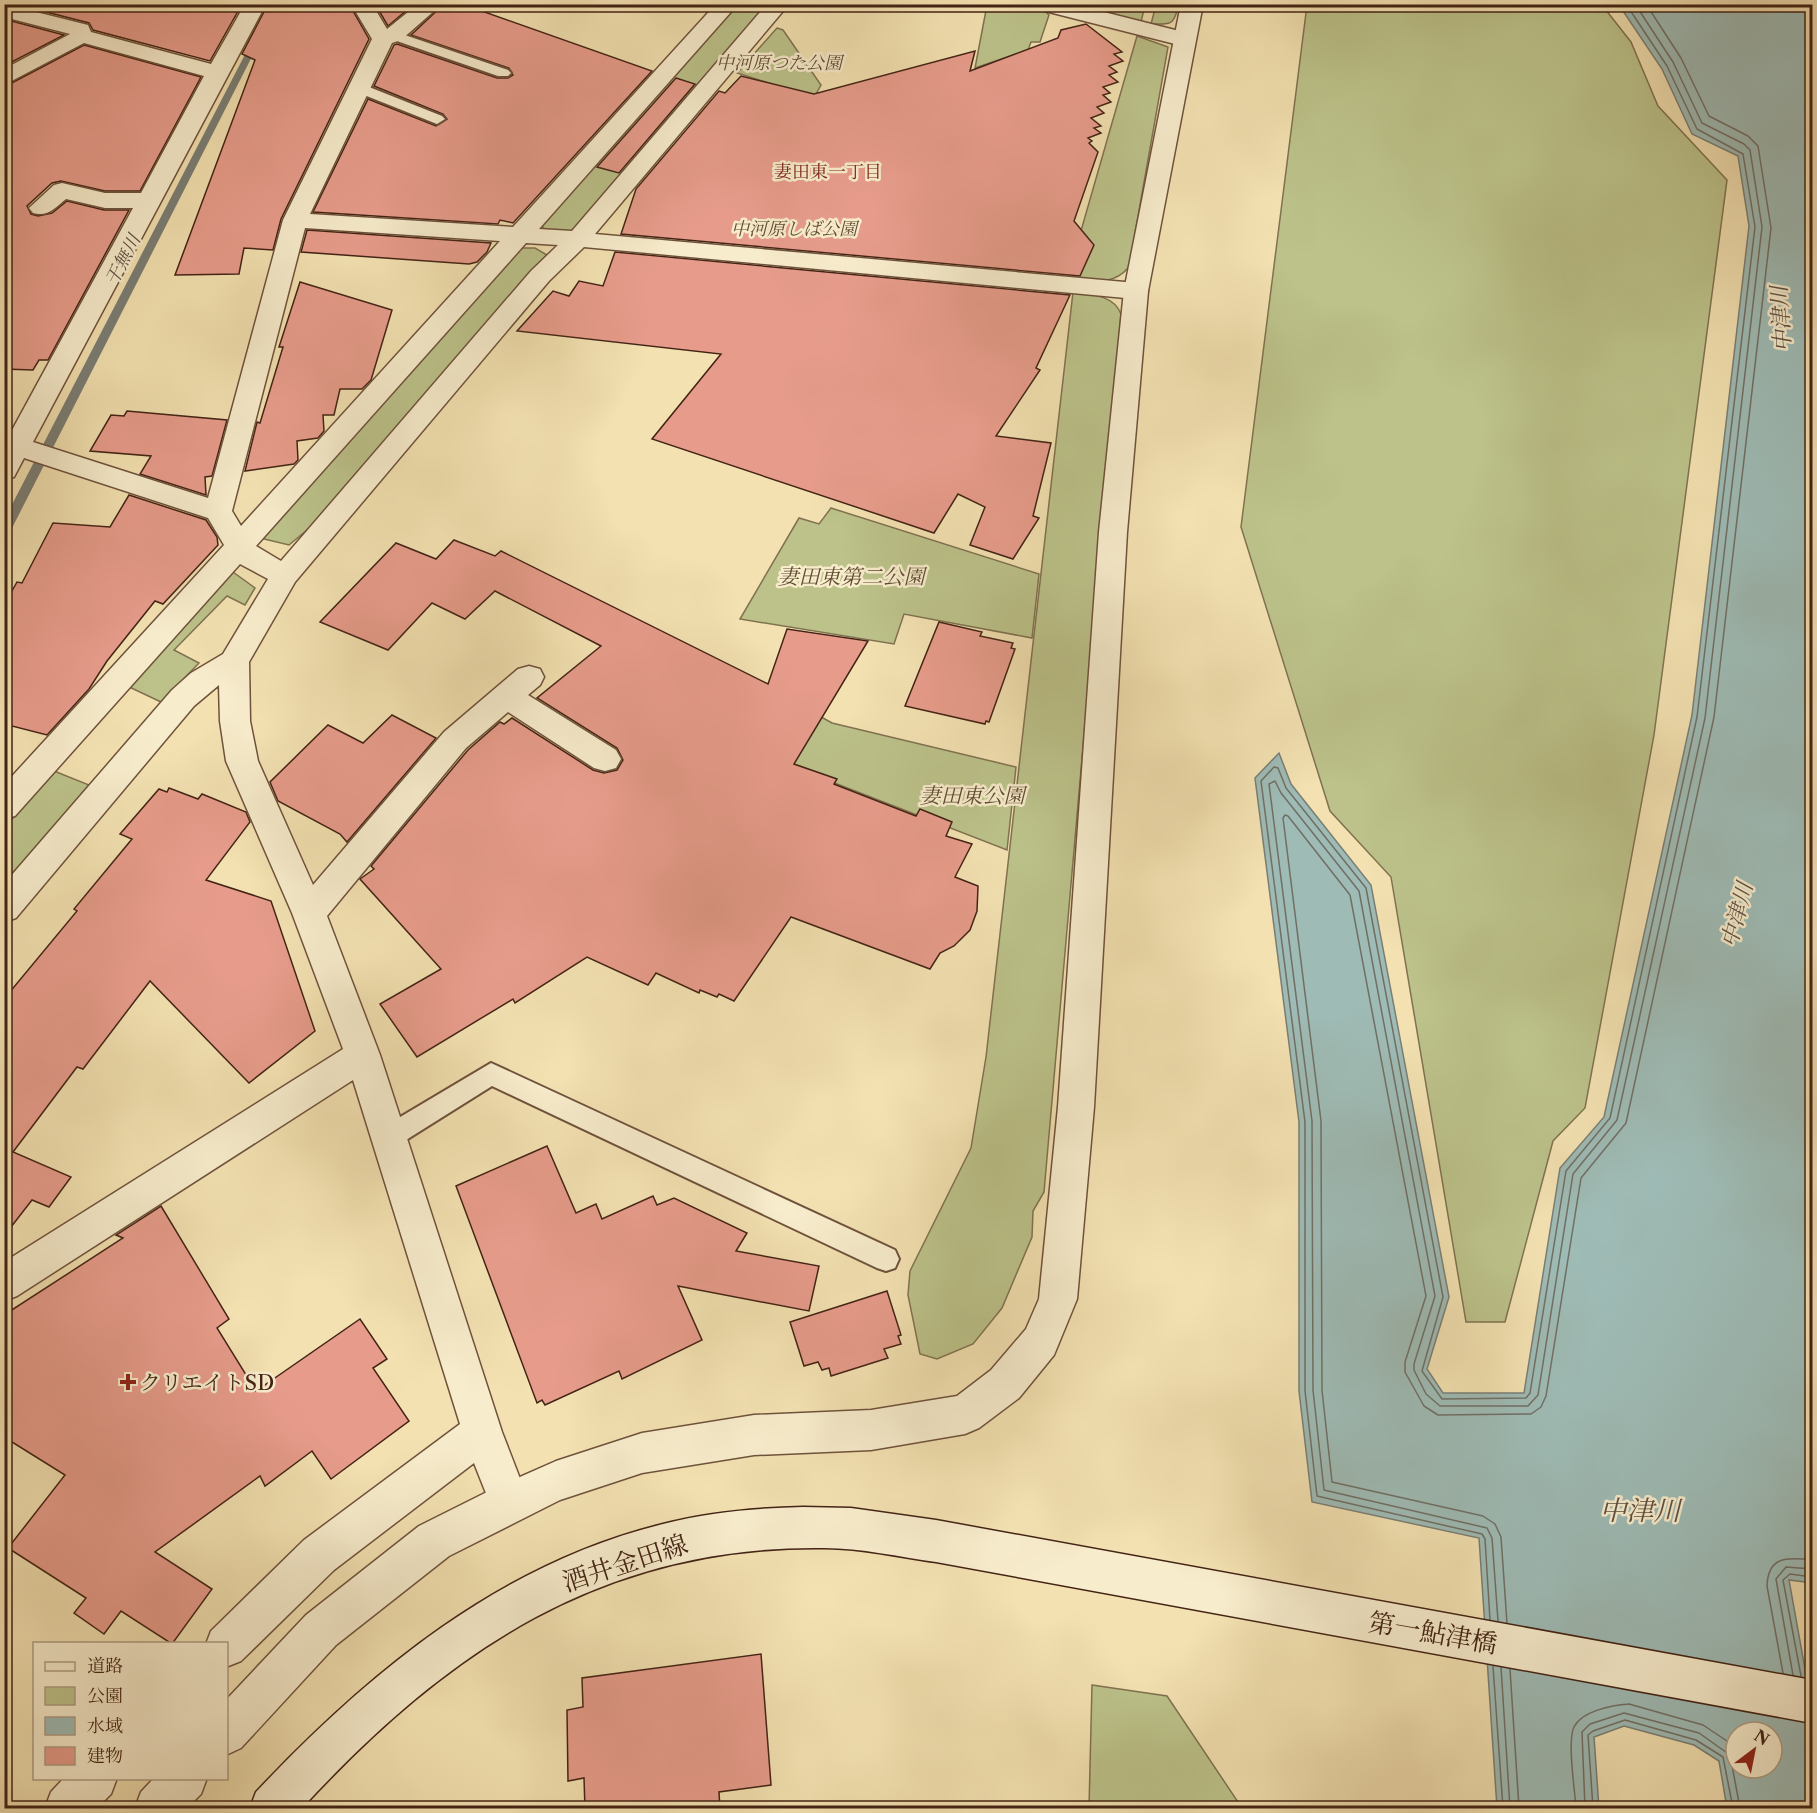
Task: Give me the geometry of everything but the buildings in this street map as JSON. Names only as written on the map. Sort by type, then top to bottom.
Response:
[{"type":"street","points":[[4,470],[217,72],[256,4]]},
{"type":"street","points":[[361,4],[388,37]]},
{"type":"street","points":[[218,511],[295,220],[359,88],[388,37],[432,4]]},
{"type":"street","points":[[4,807],[728,4]]},
{"type":"street","points":[[4,908],[183,699],[202,681],[234,662],[285,575],[540,276],[578,239],[779,4]]},
{"type":"street","points":[[1045,4],[1183,39]]},
{"type":"street","points":[[228,1731],[321,1630],[434,1541],[509,1502],[556,1481],[642,1453],[754,1435],[871,1430],[965,1414],[1005,1384],[1040,1342],[1058,1299],[1076,1107],[1113,532],[1136,291],[1183,39],[1192,4]]},
{"type":"street","points":[[4,10],[80,30],[82,36]]},
{"type":"street","points":[[4,78],[82,36],[217,72]]},
{"type":"street","points":[[41,208],[81,174]]},
{"type":"street","points":[[62,190],[122,204],[149,199]]},
{"type":"street","points":[[295,220],[578,239],[612,244],[1136,291]]},
{"type":"street","points":[[17,446],[218,511],[239,547],[251,558],[285,575]]},
{"type":"street","points":[[234,662],[235,721],[242,761],[309,913],[363,1054],[482,1432],[509,1502]]},
{"type":"street","points":[[309,913],[456,740],[518,686],[605,759]]},
{"type":"street","points":[[4,1283],[363,1054]]},
{"type":"street","points":[[228,1644],[319,1555],[482,1432]]},
{"type":"street","name":"酒井金田線","points":[[272,1809],[305,1771],[382,1698],[457,1641],[502,1612],[549,1588],[606,1563],[662,1545],[743,1532],[825,1527],[936,1541],[1054,1563]]},
{"type":"street","name":"第一鮎津橋","points":[[1054,1563],[1812,1702]]},
{"type":"street","points":[[67,1809],[94,1780]]},
{"type":"street","points":[[157,1809],[183,1780]]},
{"type":"lane","points":[[388,37],[503,74]]},
{"type":"lane","points":[[359,88],[437,119]]},
{"type":"lane","points":[[389,1137],[491,1074],[886,1259]]},
{"type":"green space","points":[[1021,4],[1043,10],[1049,15],[1040,42],[1031,42],[1028,50],[975,68],[987,5]]},
{"type":"green space","points":[[735,5],[771,5],[576,230],[567,234],[544,231],[541,221]]},
{"type":"green space","points":[[1107,5],[1145,5],[1141,22],[1102,11]]},
{"type":"green space","points":[[1156,5],[1179,5],[1171,22],[1151,24]]},
{"type":"green space","points":[[1307,5],[1602,5],[1631,42],[1658,106],[1727,180],[1654,735],[1585,1108],[1553,1141],[1505,1322],[1466,1322],[1391,877],[1330,811],[1241,527]]},
{"type":"green space","name":"中河原つた公園","points":[[777,28],[783,30],[821,85],[816,94],[810,96],[737,73]]},
{"type":"green space","points":[[1137,36],[1168,47],[1129,267],[1122,274],[1108,280],[1068,276]]},
{"type":"green space","points":[[522,248],[535,248],[547,255],[534,274],[319,520],[289,545],[256,537]]},
{"type":"green space","points":[[1073,292],[1107,299],[1118,308],[1121,314],[1044,1192],[1033,1211],[1032,1237],[1002,1308],[973,1344],[937,1359],[920,1354],[908,1295],[910,1271],[971,1148],[986,1057]]},
{"type":"green space","name":"妻田東第二公園","points":[[831,508],[1039,574],[1032,638],[904,614],[894,644],[740,619],[799,518],[819,524]]},
{"type":"green space","points":[[233,572],[255,588],[245,605],[227,596],[174,650],[199,663],[161,702],[125,685]]},
{"type":"green space","name":"妻田東公園","points":[[814,713],[832,723],[1016,767],[1007,850],[778,761]]},
{"type":"green space","points":[[54,771],[89,785],[5,890],[5,827]]},
{"type":"green space","points":[[1092,1685],[1167,1696],[1242,1808],[1089,1808]]},
{"type":"water","name":"中津川","points":[[1619,5],[1812,5],[1812,1583],[1789,1580],[1812,1708],[1812,1808],[1727,1808],[1719,1761],[1694,1745],[1624,1726],[1594,1737],[1599,1808],[1497,1808],[1479,1538],[1312,1502],[1299,1391],[1299,1122],[1255,778],[1279,753],[1291,784],[1371,885],[1449,1297],[1427,1369],[1443,1393],[1524,1393],[1560,1168],[1604,1117],[1692,715],[1749,226],[1738,156],[1692,134],[1662,69]]},
{"type":"waterway","name":"干無川","points":[[4,532],[256,41]]},
{"type":"place","name":"クリエイトSD","points":[[128,1382]]},
{"type":"district","name":"妻田東一丁目","points":[[828,172]]},
{"type":"park label","name":"中河原しば公園","points":[[794,229]]}]
